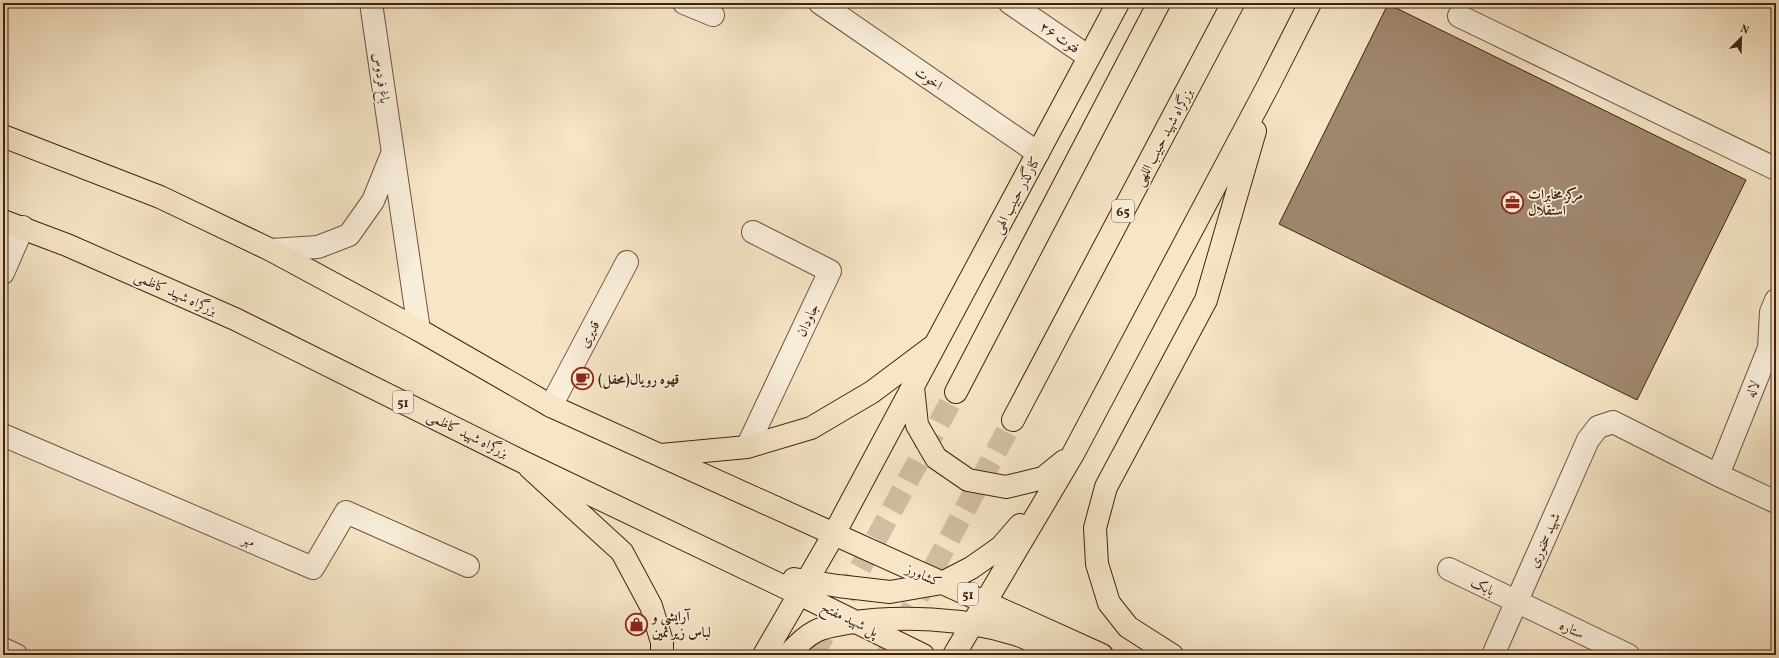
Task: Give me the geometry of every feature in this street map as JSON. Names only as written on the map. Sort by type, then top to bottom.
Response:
[{"type":"main road","name":"کنارگذر حبیب الهی","points":[[764,655],[834,534],[1118,3]]},
{"type":"main road","points":[[956,392],[1159,3]]},
{"type":"main road","name":"بزرگراه شهید حبیب اللهی","points":[[1013,420],[1233,3]]},
{"type":"main road","points":[[954,655],[1073,454],[1268,86],[1310,3]]},
{"type":"main road","points":[[1172,655],[1128,627],[1109,603],[1097,564],[1095,528],[1106,487],[1206,300],[1268,86]]},
{"type":"main road","name":"51","points":[[3,136],[160,197],[271,250],[419,330],[551,406],[834,534]]},
{"type":"main road","name":"بزرگراه شهید کاظمی","points":[[13,224],[66,245],[235,319],[521,461],[696,545],[803,588]]},
{"type":"main road","points":[[661,455],[747,447],[811,428],[872,392],[936,344]]},
{"type":"main road","points":[[913,387],[917,425],[936,458],[968,480],[1006,487],[1043,478],[1073,454]]},
{"type":"main road","points":[[803,588],[890,592],[942,583],[971,568],[1001,547],[1035,508],[1073,454]]},
{"type":"main road","points":[[521,461],[622,552],[651,606],[662,642],[662,655]]},
{"type":"main road","name":"کشاورز","points":[[834,534],[1102,655]]},
{"type":"main road","name":"پل شهید مفتح","points":[[803,588],[856,622],[923,655]]},
{"type":"main road","points":[[788,655],[793,649],[816,631],[856,622],[898,618],[972,625],[1016,634],[1062,655]]},
{"type":"street","name":"باغ فردوس","points":[[371,3],[419,330]]},
{"type":"street","points":[[684,3],[713,15]]},
{"type":"street","name":"اخوت","points":[[820,3],[1038,153]]},
{"type":"street","name":"فتوت ۲۶","points":[[1010,3],[1089,57]]},
{"type":"street","points":[[1459,16],[1776,169]]},
{"type":"street","points":[[271,250],[318,247],[349,235],[373,201],[392,153]]},
{"type":"street","points":[[3,273],[13,224]]},
{"type":"street","name":"جاودان","points":[[747,447],[830,271],[753,232]]},
{"type":"street","name":"قدیری","points":[[551,406],[628,262]]},
{"type":"street","name":"لاله","points":[[1718,476],[1772,350],[1771,312],[1776,300]]},
{"type":"street","name":"شهید سخنوری","points":[[1493,655],[1588,440],[1598,427],[1613,422],[1718,476]]},
{"type":"street","name":"مهر","points":[[3,434],[313,568],[346,512],[468,566]]},
{"type":"street","points":[[1718,476],[1776,502]]},
{"type":"street","name":"بابک","points":[[1449,569],[1517,602]]},
{"type":"street","name":"ستاره","points":[[1517,602],[1628,655]]},
{"type":"street","points":[[3,649],[16,655]]},
{"type":"building","name":"مرکز مخابرات استقلال","points":[[1388,4],[1746,180],[1637,400],[1279,224]]},
{"type":"tunnel","points":[[813,655],[956,392]]},
{"type":"tunnel","points":[[887,655],[1013,420]]},
{"type":"place","name":"مرکز مخابرات استقلال","points":[[1512,202]]},
{"type":"place","name":"قهوه رویال(محفل)","points":[[583,379]]},
{"type":"place","name":"آرایشی و لباس زیر ثمین","points":[[636,624]]}]
